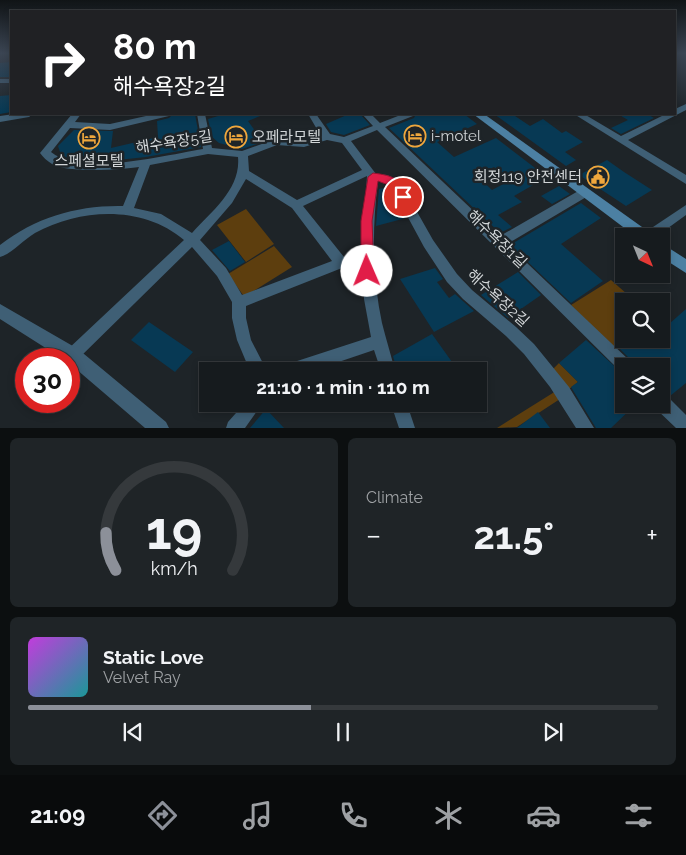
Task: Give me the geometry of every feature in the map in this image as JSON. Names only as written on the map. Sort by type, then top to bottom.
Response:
[{"type":"main road","points":[[479,115],[634,228]]},
{"type":"main road","points":[[670,255],[686,267]]},
{"type":"street","points":[[0,118],[22,115]]},
{"type":"street","name":"해수욕장5길","points":[[76,115],[69,126],[44,153],[56,162],[91,167],[145,164],[208,151],[243,154]]},
{"type":"street","points":[[69,126],[110,127],[162,115]]},
{"type":"street","points":[[201,115],[208,151]]},
{"type":"street","points":[[313,115],[327,137]]},
{"type":"street","name":"해수욕장1길","points":[[367,115],[618,358]]},
{"type":"street","points":[[78,348],[193,239],[229,197],[244,173],[243,154],[276,142],[304,144],[327,137],[344,140],[407,115]]},
{"type":"street","points":[[580,115],[686,180]]},
{"type":"street","points":[[621,140],[659,116]]},
{"type":"street","points":[[344,140],[370,174],[367,221],[368,284],[378,341],[385,362]]},
{"type":"street","points":[[127,211],[145,164]]},
{"type":"street","points":[[244,173],[296,205],[341,263]]},
{"type":"street","points":[[296,205],[370,174]]},
{"type":"street","name":"해수욕장2길","points":[[370,174],[395,183],[426,240],[452,278],[478,306],[518,338],[545,367],[586,428]]},
{"type":"street","points":[[500,242],[584,193]]},
{"type":"street","points":[[0,252],[25,233],[72,214],[95,210],[127,211],[143,213],[166,222],[193,239],[218,268],[240,302],[238,316],[243,338],[252,362]]},
{"type":"street","points":[[658,228],[686,210]]},
{"type":"street","points":[[240,302],[341,263],[367,258]]},
{"type":"street","points":[[0,311],[62,348]]},
{"type":"street","points":[[317,362],[378,341]]},
{"type":"street","points":[[80,361],[160,428]]},
{"type":"street","points":[[670,411],[686,426]]},
{"type":"street","points":[[234,428],[247,412]]},
{"type":"street","points":[[402,412],[408,428]]},
{"type":"shaded area","points":[[246,209],[274,244],[246,262],[217,225]]},
{"type":"shaded area","points":[[274,246],[292,267],[247,295],[243,295],[228,274]]},
{"type":"shaded area","points":[[611,280],[626,293],[615,293],[615,347],[614,348],[571,305]]},
{"type":"shaded area","points":[[559,363],[578,382],[568,390],[553,369]]},
{"type":"shaded area","points":[[556,391],[560,399],[517,427],[497,428]]},
{"type":"building","points":[[0,73],[10,73],[10,77],[0,77]]},
{"type":"building","points":[[10,95],[10,112],[0,114],[0,96]]},
{"type":"building","points":[[172,115],[195,115],[201,147],[146,157],[108,161],[70,159],[61,155],[58,146],[74,130],[113,131],[111,148],[158,137],[157,121],[169,118]]},
{"type":"building","name":"오페라모텔","points":[[222,115],[263,115],[248,121],[263,142],[242,149],[219,143],[212,137],[208,119]]},
{"type":"building","points":[[347,115],[361,115],[370,125],[344,135],[331,132],[326,124]]},
{"type":"building","points":[[416,115],[465,115],[477,124],[437,142],[454,157],[496,138],[547,177],[514,196],[522,202],[498,215],[512,227],[500,233],[389,128],[414,118]],"holes":[[[494,167],[511,180],[492,190],[476,175]]]},
{"type":"building","points":[[495,115],[514,115],[530,126],[543,119],[562,133],[566,131],[583,142],[565,152],[576,160],[566,166]]},
{"type":"building","points":[[620,115],[649,115],[654,118],[621,134],[611,128],[628,120]]},
{"type":"building","points":[[607,160],[652,190],[626,206],[579,175]]},
{"type":"building","points":[[559,186],[570,194],[552,204],[541,196]]},
{"type":"building","points":[[388,187],[406,218],[376,226],[379,189]]},
{"type":"building","points":[[581,203],[601,218],[561,244],[603,281],[571,303],[510,245]]},
{"type":"building","points":[[229,241],[245,262],[230,271],[212,250]]},
{"type":"building","points":[[435,268],[443,279],[437,282],[449,298],[455,294],[474,311],[434,332],[400,279]]},
{"type":"building","points":[[518,272],[541,295],[508,318],[481,295]]},
{"type":"building","points":[[686,309],[686,383],[670,396],[670,358],[629,358],[619,348],[670,348],[670,323]]},
{"type":"building","points":[[149,322],[193,352],[175,372],[131,340]]},
{"type":"building","points":[[432,334],[452,362],[395,362],[393,356]]},
{"type":"building","points":[[586,340],[615,367],[615,413],[627,413],[611,428],[596,428],[571,387],[578,382],[559,363]]},
{"type":"building","points":[[263,412],[269,412],[284,428],[250,428]]},
{"type":"building","points":[[538,412],[550,428],[517,428]]},
{"type":"place","name":"i-motel","points":[[415,136]]},
{"type":"place","name":"오페라모텔","points":[[236,137]]},
{"type":"place","name":"스페셜모텔","points":[[89,138]]},
{"type":"place","name":"회정119 안전센터","points":[[598,177]]},
{"type":"route","points":[[367,271],[367,221],[373,177],[387,179],[395,183],[403,197]]}]
